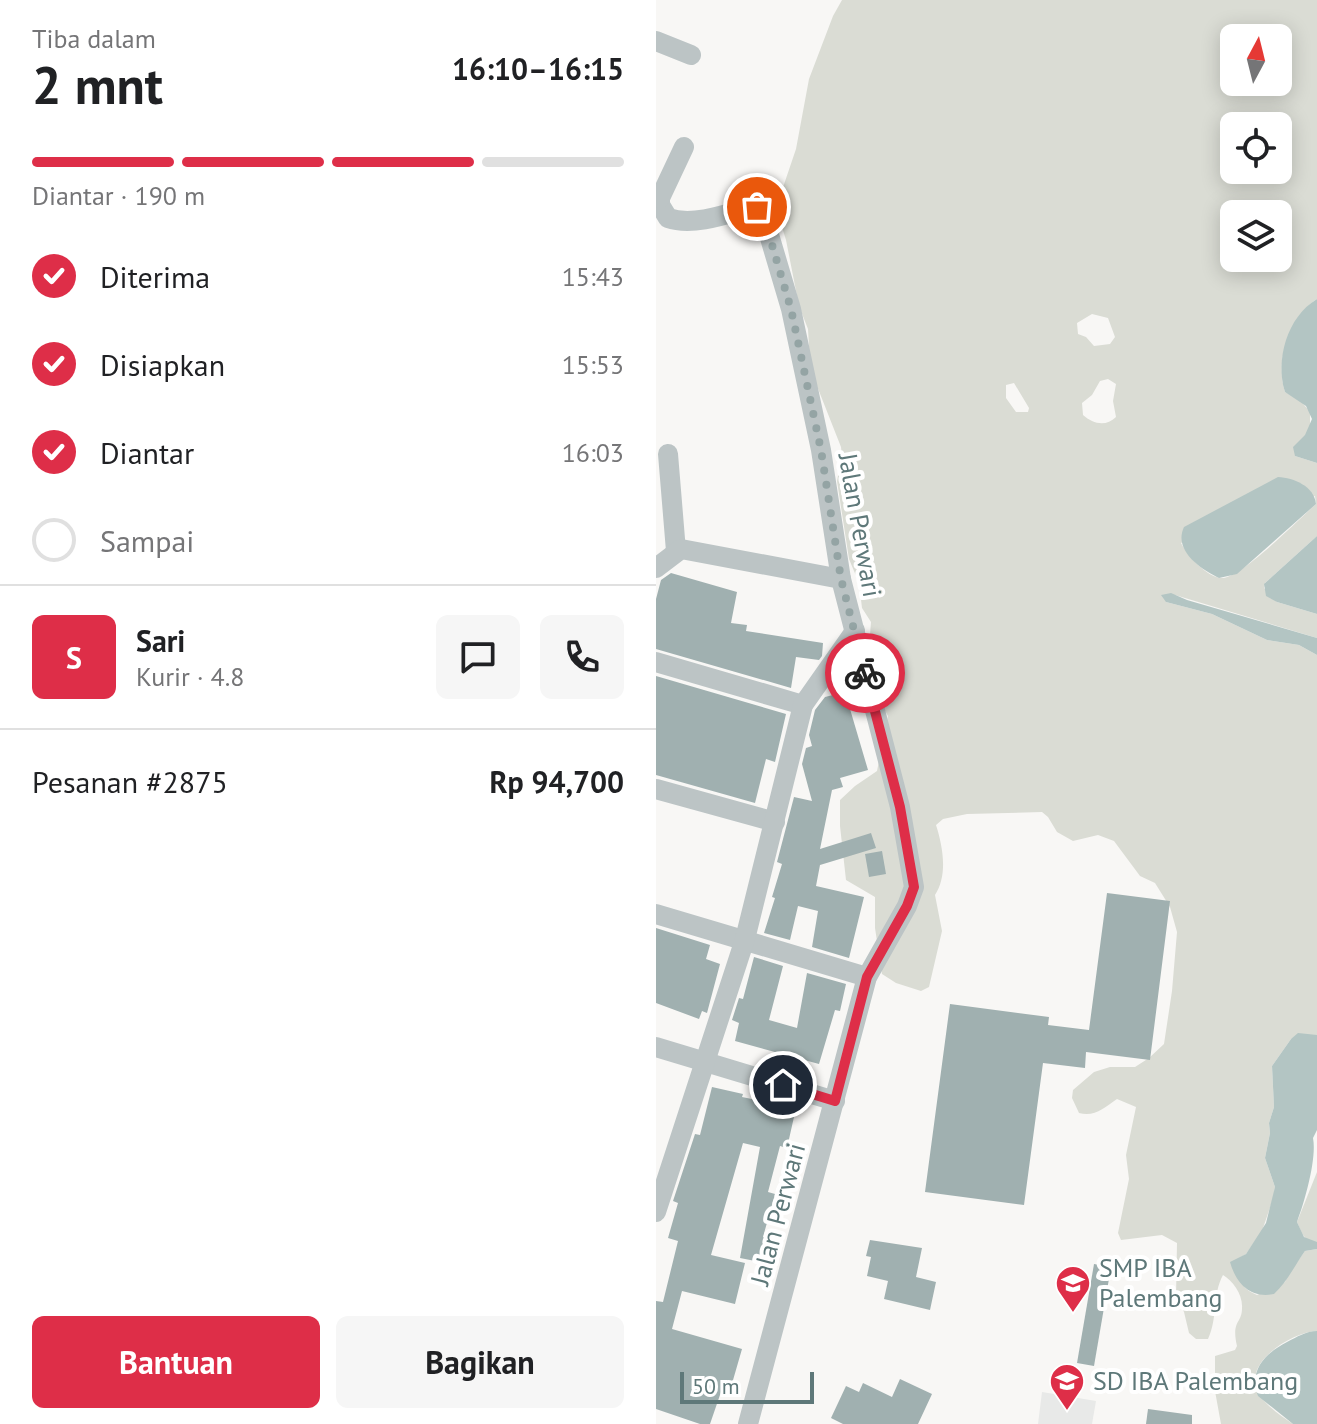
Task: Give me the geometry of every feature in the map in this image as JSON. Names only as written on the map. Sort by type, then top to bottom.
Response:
[{"type":"street","points":[[656,41],[691,55]]},
{"type":"street","points":[[658,198],[684,147]]},
{"type":"street","name":"Jalan Perwari","points":[[658,198],[668,218],[676,221],[719,216],[755,206],[762,211],[794,325],[821,450],[841,579],[900,807],[914,887],[907,906],[867,977],[748,1424]]},
{"type":"street","points":[[668,454],[676,551]]},
{"type":"street","points":[[656,568],[676,551],[686,549],[841,579]]},
{"type":"street","points":[[656,1212],[661,1178],[745,939],[803,705],[855,631]]},
{"type":"street","points":[[656,662],[803,705]]},
{"type":"street","points":[[656,789],[775,822]]},
{"type":"street","points":[[656,914],[867,977]]},
{"type":"street","points":[[656,1047],[835,1101]]},
{"type":"shaded area","points":[[842,0],[1317,0],[1317,299],[1292,328],[1283,354],[1282,380],[1285,392],[1300,400],[1310,412],[1310,427],[1295,456],[1317,463],[1317,536],[1265,583],[1264,588],[1277,602],[1317,614],[1317,638],[1175,595],[1166,602],[1212,614],[1267,640],[1299,645],[1317,655],[1317,1035],[1291,1039],[1272,1066],[1274,1107],[1265,1158],[1275,1187],[1274,1196],[1262,1231],[1246,1254],[1238,1259],[1241,1281],[1246,1289],[1257,1295],[1285,1282],[1305,1251],[1317,1249],[1317,1331],[1284,1342],[1273,1350],[1264,1359],[1255,1379],[1263,1400],[1293,1424],[1221,1424],[1215,1391],[1215,1356],[1235,1350],[1237,1346],[1235,1331],[1242,1313],[1239,1293],[1223,1275],[1217,1290],[1208,1339],[1196,1339],[1189,1333],[1184,1312],[1176,1298],[1177,1243],[1162,1235],[1121,1240],[1118,1233],[1129,1179],[1126,1155],[1136,1107],[1117,1099],[1099,1111],[1085,1114],[1079,1113],[1072,1098],[1073,1090],[1094,1072],[1110,1067],[1135,1067],[1164,1044],[1177,932],[1170,907],[1155,883],[1140,876],[1114,841],[1098,835],[1073,841],[1057,832],[1042,812],[967,814],[943,819],[936,825],[943,870],[935,895],[942,931],[929,987],[921,991],[896,983],[882,974],[875,928],[875,897],[846,880],[840,800],[877,771],[888,716],[875,693],[868,660],[871,622],[862,608],[859,583],[849,559],[837,481],[841,447],[810,364],[808,329],[799,306],[786,240],[776,208],[796,149],[809,79]],"holes":[[[1092,314],[1108,318],[1115,337],[1110,344],[1094,346],[1078,334],[1077,323]],[[1108,379],[1116,384],[1113,401],[1116,417],[1100,423],[1083,415],[1082,403],[1092,395],[1100,381]],[[1014,383],[1029,408],[1028,412],[1016,412],[1006,398],[1006,385]],[[1315,496],[1316,504],[1256,558],[1232,575],[1223,578],[1211,575],[1181,543]]]},
{"type":"shaded area","points":[[1317,299],[1317,463],[1295,456],[1293,447],[1305,435],[1312,419],[1306,406],[1285,392],[1282,366],[1291,328]]},
{"type":"shaded area","points":[[1278,477],[1302,484],[1311,492],[1316,504],[1237,574],[1219,578],[1190,558],[1182,543],[1184,527]]},
{"type":"shaded area","points":[[1317,536],[1317,614],[1266,596],[1264,584]]},
{"type":"shaded area","points":[[1171,593],[1317,638],[1317,655],[1299,645],[1267,640],[1212,614],[1166,602],[1161,595]]},
{"type":"shaded area","points":[[1298,1033],[1317,1035],[1317,1130],[1313,1138],[1310,1180],[1297,1222],[1304,1237],[1317,1242],[1317,1249],[1305,1251],[1274,1294],[1265,1295],[1245,1288],[1230,1262],[1246,1254],[1266,1223],[1275,1187],[1265,1158],[1274,1107],[1272,1066]]},
{"type":"shaded area","points":[[1317,1172],[1317,1242],[1313,1242],[1306,1239],[1297,1222]]},
{"type":"shaded area","points":[[1317,1331],[1317,1424],[1293,1424],[1258,1396],[1257,1370],[1279,1346]]},
{"type":"shaded area","name":"SD IBA Palembang","points":[[1042,1392],[1096,1401],[1092,1424],[1038,1424]]},
{"type":"building","points":[[671,573],[737,592],[731,623],[747,625],[746,631],[823,643],[822,656],[819,660],[796,657],[791,688],[656,649],[656,599],[661,580]]},
{"type":"building","points":[[656,676],[786,714],[775,762],[766,759],[755,803],[656,775]]},
{"type":"building","points":[[845,692],[868,770],[840,778],[843,787],[832,790],[820,849],[871,833],[876,848],[820,865],[816,886],[864,897],[849,958],[812,947],[818,911],[798,906],[790,940],[764,933],[775,898],[772,897],[782,864],[777,862],[794,797],[812,801],[802,764],[806,748],[812,746],[809,735],[815,710],[825,697]]},
{"type":"building","points":[[882,851],[886,874],[869,877],[865,854]]},
{"type":"building","points":[[1107,893],[1170,901],[1150,1060],[1086,1052],[1085,1068],[1043,1063],[1024,1205],[925,1192],[950,1004],[1049,1017],[1048,1025],[1089,1030]]},
{"type":"building","points":[[656,928],[710,945],[706,959],[720,964],[707,1013],[702,1011],[699,1019],[656,1003]]},
{"type":"building","points":[[754,957],[783,966],[769,1020],[797,1028],[807,973],[846,984],[840,1011],[835,1010],[819,1064],[735,1041],[739,1023],[732,1020],[739,998],[743,999]]},
{"type":"building","points":[[712,1087],[743,1094],[742,1097],[796,1108],[787,1148],[780,1146],[768,1192],[775,1194],[763,1237],[775,1239],[771,1264],[740,1258],[760,1147],[743,1143],[711,1255],[745,1263],[735,1304],[682,1291],[672,1329],[742,1349],[729,1394],[721,1392],[710,1424],[700,1424],[656,1409],[656,1301],[663,1302],[678,1241],[668,1238],[678,1203],[673,1201],[695,1134],[700,1135]]},
{"type":"building","points":[[870,1240],[922,1248],[916,1277],[936,1282],[930,1310],[884,1299],[888,1281],[867,1276],[871,1257],[866,1256]]},
{"type":"building","points":[[1094,1264],[1111,1267],[1094,1366],[1077,1363]]},
{"type":"building","points":[[900,1379],[932,1394],[918,1424],[843,1424],[831,1418],[846,1386],[859,1392],[863,1383],[892,1397]]},
{"type":"building","points":[[1148,1409],[1192,1415],[1192,1424],[1146,1424]]},
{"type":"way so far","points":[[757,207],[762,211],[791,309],[821,450],[841,579],[865,673]]},
{"type":"place","name":"SMP IBA Palembang","points":[[1073,1314]]},
{"type":"place","name":"SD IBA Palembang","points":[[1067,1412]]},
{"type":"route","points":[[783,1085],[835,1101],[867,977],[907,906],[914,887],[900,807],[865,673]]}]
